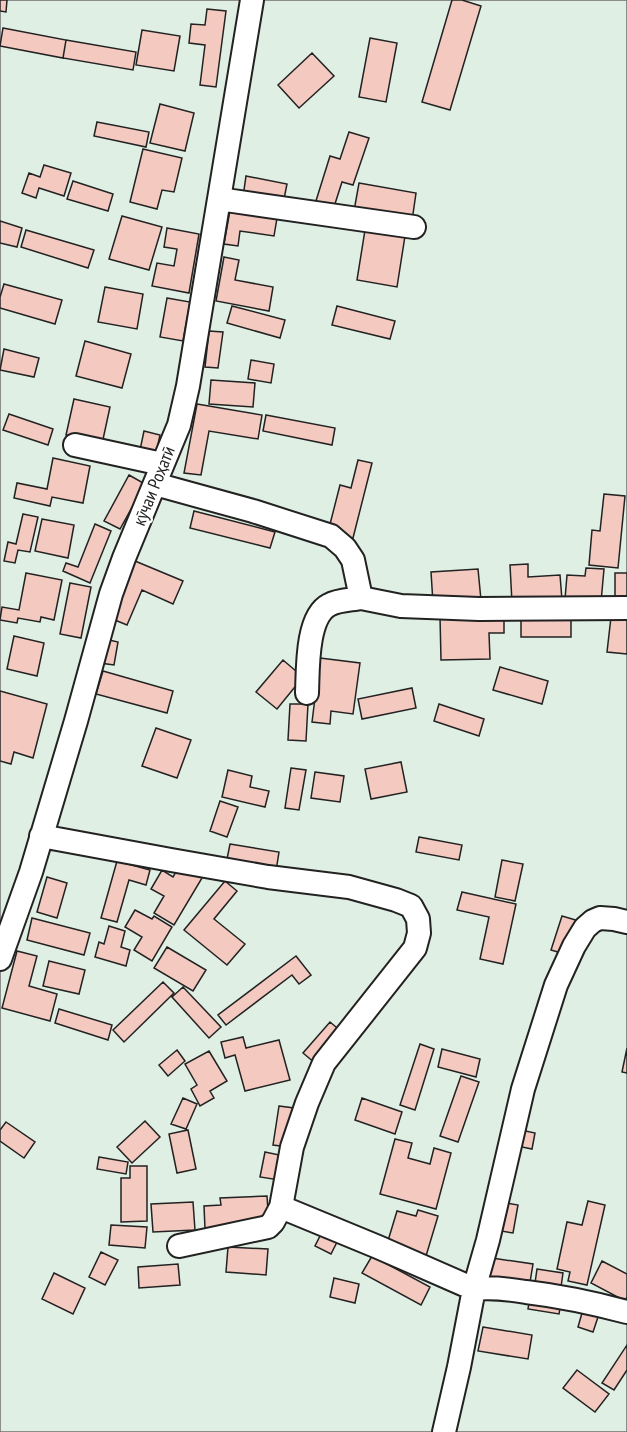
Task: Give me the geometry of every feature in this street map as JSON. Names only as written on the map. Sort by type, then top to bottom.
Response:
[{"type":"street","name":"кӯчаи Роҳатӣ","points":[[0,959],[32,872],[111,594],[179,424],[188,386],[252,0]]},
{"type":"street","points":[[219,199],[414,227]]},
{"type":"street","points":[[75,446],[331,536],[345,548],[352,560],[361,598]]},
{"type":"street","points":[[307,693],[313,630],[322,610],[336,602],[361,598],[401,606],[479,609],[627,608]]},
{"type":"street","points":[[42,836],[268,877],[349,887],[411,906],[418,919],[419,933],[415,948],[324,1063],[306,1102],[292,1147],[281,1207],[274,1220],[268,1227],[179,1246]]},
{"type":"street","points":[[444,1432],[474,1289],[488,1240],[523,1089],[556,985],[585,928],[600,918],[627,922]]},
{"type":"street","points":[[281,1207],[474,1289],[502,1289],[548,1294],[627,1312]]},
{"type":"green space","points":[[0,0],[627,0],[627,1432],[0,1432]]},
{"type":"building","points":[[0,0],[7,0],[6,12],[0,11]]},
{"type":"building","points":[[452,0],[462,0],[481,6],[450,110],[422,102]]},
{"type":"building","points":[[207,9],[226,11],[216,87],[200,85],[205,45],[189,43],[191,24],[205,25]]},
{"type":"building","points":[[3,28],[66,40],[63,58],[0,46]]},
{"type":"building","points":[[142,30],[180,36],[174,71],[136,65]]},
{"type":"building","points":[[370,38],[397,43],[386,102],[359,97]]},
{"type":"building","points":[[66,40],[136,52],[133,70],[63,58]]},
{"type":"building","points":[[312,53],[334,76],[299,108],[278,85]]},
{"type":"building","points":[[160,104],[194,113],[185,151],[150,143]]},
{"type":"building","points":[[97,122],[149,132],[146,147],[94,136]]},
{"type":"building","points":[[349,132],[369,138],[353,185],[342,182],[333,210],[315,204],[330,156],[340,159]]},
{"type":"building","points":[[143,149],[182,158],[174,192],[162,190],[157,209],[130,202]]},
{"type":"building","points":[[44,165],[71,173],[64,196],[39,188],[36,198],[22,193],[29,173],[40,177]]},
{"type":"building","points":[[246,176],[287,184],[283,204],[243,197]]},
{"type":"building","points":[[73,181],[113,194],[108,211],[67,199]]},
{"type":"building","points":[[359,183],[416,193],[412,221],[354,211]]},
{"type":"building","points":[[230,210],[277,218],[274,236],[240,231],[238,246],[224,244]]},
{"type":"building","points":[[122,216],[162,227],[149,270],[109,259]]},
{"type":"building","points":[[0,221],[22,228],[17,247],[0,243]]},
{"type":"building","points":[[167,228],[199,234],[189,293],[152,286],[157,263],[174,266],[177,249],[164,247]]},
{"type":"building","points":[[26,230],[94,250],[88,268],[21,247]]},
{"type":"building","points":[[365,230],[405,236],[397,287],[357,280]]},
{"type":"building","points":[[224,257],[239,260],[235,280],[273,287],[269,311],[216,301]]},
{"type":"building","points":[[4,284],[62,300],[55,324],[0,308],[0,297]]},
{"type":"building","points":[[105,287],[143,294],[137,329],[98,322]]},
{"type":"building","points":[[167,298],[190,302],[183,341],[160,337]]},
{"type":"building","points":[[232,306],[285,320],[280,338],[227,323]]},
{"type":"building","points":[[337,306],[395,321],[390,339],[332,325]]},
{"type":"building","points":[[209,331],[223,332],[218,368],[205,367]]},
{"type":"building","points":[[85,341],[131,354],[122,388],[76,376]]},
{"type":"building","points":[[4,349],[39,358],[34,377],[0,370]]},
{"type":"building","points":[[251,360],[274,364],[271,383],[248,379]]},
{"type":"building","points":[[211,380],[255,383],[253,407],[209,404]]},
{"type":"building","points":[[74,399],[110,407],[102,444],[66,435]]},
{"type":"building","points":[[197,404],[262,415],[258,439],[209,431],[201,475],[184,473]]},
{"type":"building","points":[[9,414],[53,429],[48,445],[3,430]]},
{"type":"building","points":[[266,415],[335,428],[332,445],[263,431]]},
{"type":"building","points":[[144,431],[160,435],[156,454],[140,450]]},
{"type":"building","points":[[53,458],[90,466],[83,503],[52,497],[50,506],[14,498],[17,483],[47,489]]},
{"type":"building","points":[[358,460],[372,463],[353,538],[328,532],[340,485],[351,488]]},
{"type":"building","points":[[129,475],[145,484],[120,529],[104,521]]},
{"type":"building","points":[[604,494],[625,496],[618,568],[589,565],[592,530],[600,531]]},
{"type":"building","points":[[194,511],[275,532],[270,548],[190,528]]},
{"type":"building","points":[[23,514],[38,517],[30,552],[18,550],[15,563],[4,561],[8,542],[16,544]]},
{"type":"building","points":[[42,519],[74,525],[68,558],[35,551]]},
{"type":"building","points":[[95,524],[111,531],[90,583],[63,571],[66,563],[78,567]]},
{"type":"building","points":[[135,561],[183,581],[173,604],[142,590],[127,625],[110,618]]},
{"type":"building","points":[[528,564],[528,577],[560,575],[562,600],[512,603],[510,565]]},
{"type":"building","points":[[586,568],[604,569],[601,602],[565,599],[567,575],[585,576]]},
{"type":"building","points":[[478,569],[481,600],[433,603],[431,572]]},
{"type":"building","points":[[26,573],[62,580],[54,620],[41,617],[40,622],[18,618],[17,623],[0,620],[2,607],[19,610]]},
{"type":"building","points":[[615,573],[627,573],[627,603],[615,603]]},
{"type":"building","points":[[70,583],[91,587],[81,638],[60,634]]},
{"type":"building","points":[[571,615],[571,637],[521,637],[521,616]]},
{"type":"building","points":[[504,616],[504,633],[489,633],[490,659],[441,660],[440,617]]},
{"type":"building","points":[[611,617],[627,619],[627,654],[607,652]]},
{"type":"building","points":[[14,636],[44,643],[37,676],[7,669]]},
{"type":"building","points":[[105,639],[118,642],[114,665],[100,663]]},
{"type":"building","points":[[320,658],[360,663],[353,714],[331,711],[330,724],[312,722]]},
{"type":"building","points":[[283,660],[303,677],[277,709],[256,692]]},
{"type":"building","points":[[500,667],[548,681],[542,704],[493,690]]},
{"type":"building","points":[[103,671],[173,691],[167,713],[96,694]]},
{"type":"building","points":[[412,688],[416,708],[362,719],[358,699]]},
{"type":"building","points":[[0,691],[47,704],[33,758],[14,752],[11,764],[0,761]]},
{"type":"building","points":[[290,704],[308,704],[306,741],[288,740]]},
{"type":"building","points":[[439,704],[484,719],[479,736],[434,721]]},
{"type":"building","points":[[156,728],[191,740],[177,778],[142,766]]},
{"type":"building","points":[[401,762],[407,792],[371,799],[365,769]]},
{"type":"building","points":[[291,768],[306,770],[299,810],[285,808]]},
{"type":"building","points":[[228,770],[252,776],[250,787],[269,791],[265,807],[222,797]]},
{"type":"building","points":[[315,772],[344,776],[340,802],[311,798]]},
{"type":"building","points":[[220,801],[238,807],[227,837],[210,831]]},
{"type":"building","points":[[419,837],[462,845],[459,860],[416,852]]},
{"type":"building","points":[[230,844],[279,852],[275,877],[225,869]]},
{"type":"building","points":[[502,860],[523,864],[515,901],[495,897]]},
{"type":"building","points":[[117,861],[150,870],[146,885],[129,880],[117,922],[101,918]]},
{"type":"building","points":[[180,865],[202,878],[174,925],[154,913],[164,896],[151,889],[162,870],[173,877]]},
{"type":"building","points":[[47,877],[67,883],[57,918],[37,912]]},
{"type":"building","points":[[225,881],[237,891],[214,919],[245,944],[227,965],[184,930]]},
{"type":"building","points":[[462,892],[516,904],[503,964],[480,959],[489,917],[457,910]]},
{"type":"building","points":[[135,910],[152,919],[154,916],[172,927],[152,961],[134,950],[142,937],[125,927]]},
{"type":"building","points":[[562,916],[579,921],[568,955],[551,950]]},
{"type":"building","points":[[32,918],[90,933],[84,955],[27,940]]},
{"type":"building","points":[[109,926],[125,931],[121,947],[130,950],[126,966],[95,957],[99,942],[104,944]]},
{"type":"building","points":[[167,947],[206,970],[193,991],[154,968]]},
{"type":"building","points":[[17,951],[37,956],[29,986],[57,994],[50,1021],[2,1008]]},
{"type":"building","points":[[296,956],[311,975],[299,984],[292,975],[226,1025],[218,1015]]},
{"type":"building","points":[[49,961],[85,970],[79,994],[43,986]]},
{"type":"building","points":[[163,982],[174,993],[124,1042],[113,1030]]},
{"type":"building","points":[[183,987],[221,1027],[209,1038],[172,997]]},
{"type":"building","points":[[59,1009],[112,1025],[108,1040],[55,1023]]},
{"type":"building","points":[[330,1022],[342,1032],[315,1063],[303,1053]]},
{"type":"building","points":[[243,1037],[246,1048],[279,1040],[290,1080],[245,1091],[235,1055],[225,1058],[221,1042]]},
{"type":"building","points":[[420,1044],[434,1049],[415,1110],[400,1105]]},
{"type":"building","points":[[627,1048],[627,1073],[622,1072]]},
{"type":"building","points":[[442,1049],[480,1059],[476,1077],[438,1067]]},
{"type":"building","points":[[177,1050],[185,1061],[168,1076],[159,1065]]},
{"type":"building","points":[[209,1051],[227,1081],[210,1091],[214,1098],[200,1106],[191,1089],[197,1085],[185,1064]]},
{"type":"building","points":[[461,1076],[479,1082],[458,1142],[440,1136]]},
{"type":"building","points":[[183,1098],[197,1104],[186,1129],[171,1124]]},
{"type":"building","points":[[362,1098],[402,1112],[395,1134],[355,1120]]},
{"type":"building","points":[[279,1106],[294,1108],[288,1147],[273,1145]]},
{"type":"building","points":[[145,1121],[160,1137],[132,1163],[117,1147]]},
{"type":"building","points":[[6,1122],[35,1142],[24,1158],[0,1141],[0,1130]]},
{"type":"building","points":[[188,1130],[196,1169],[177,1173],[169,1134]]},
{"type":"building","points":[[521,1130],[535,1133],[532,1149],[517,1146]]},
{"type":"building","points":[[395,1139],[412,1143],[408,1158],[430,1164],[434,1148],[451,1153],[436,1209],[380,1194]]},
{"type":"building","points":[[265,1152],[284,1156],[279,1180],[260,1177]]},
{"type":"building","points":[[99,1157],[128,1162],[126,1174],[97,1169]]},
{"type":"building","points":[[130,1166],[147,1166],[147,1221],[121,1222],[121,1178],[130,1178]]},
{"type":"building","points":[[267,1196],[269,1226],[205,1229],[204,1206],[221,1205],[220,1198]]},
{"type":"building","points":[[588,1201],[605,1205],[587,1285],[568,1281],[570,1272],[557,1269],[567,1222],[582,1225]]},
{"type":"building","points":[[193,1202],[195,1230],[153,1232],[151,1204]]},
{"type":"building","points":[[506,1203],[518,1205],[513,1233],[501,1231]]},
{"type":"building","points":[[418,1210],[438,1216],[426,1256],[387,1244],[397,1211],[416,1216]]},
{"type":"building","points":[[111,1225],[147,1227],[145,1248],[109,1245]]},
{"type":"building","points":[[321,1234],[337,1242],[331,1254],[315,1246]]},
{"type":"building","points":[[228,1247],[268,1249],[266,1275],[226,1272]]},
{"type":"building","points":[[101,1252],[118,1260],[105,1285],[89,1277]]},
{"type":"building","points":[[372,1256],[430,1287],[421,1305],[362,1273]]},
{"type":"building","points":[[492,1258],[533,1264],[529,1288],[488,1282]]},
{"type":"building","points":[[602,1261],[627,1274],[625,1301],[591,1283]]},
{"type":"building","points":[[178,1264],[180,1285],[139,1288],[138,1267]]},
{"type":"building","points":[[537,1269],[563,1273],[560,1294],[534,1290]]},
{"type":"building","points":[[54,1273],[85,1288],[73,1314],[42,1299]]},
{"type":"building","points":[[334,1278],[359,1284],[355,1303],[330,1297]]},
{"type":"building","points":[[530,1297],[561,1302],[559,1314],[528,1309]]},
{"type":"building","points":[[584,1306],[600,1311],[593,1332],[578,1327]]},
{"type":"building","points":[[483,1327],[532,1335],[528,1359],[478,1351]]},
{"type":"building","points":[[627,1345],[627,1370],[614,1390],[602,1383]]},
{"type":"building","points":[[577,1370],[609,1394],[595,1412],[563,1388]]}]
